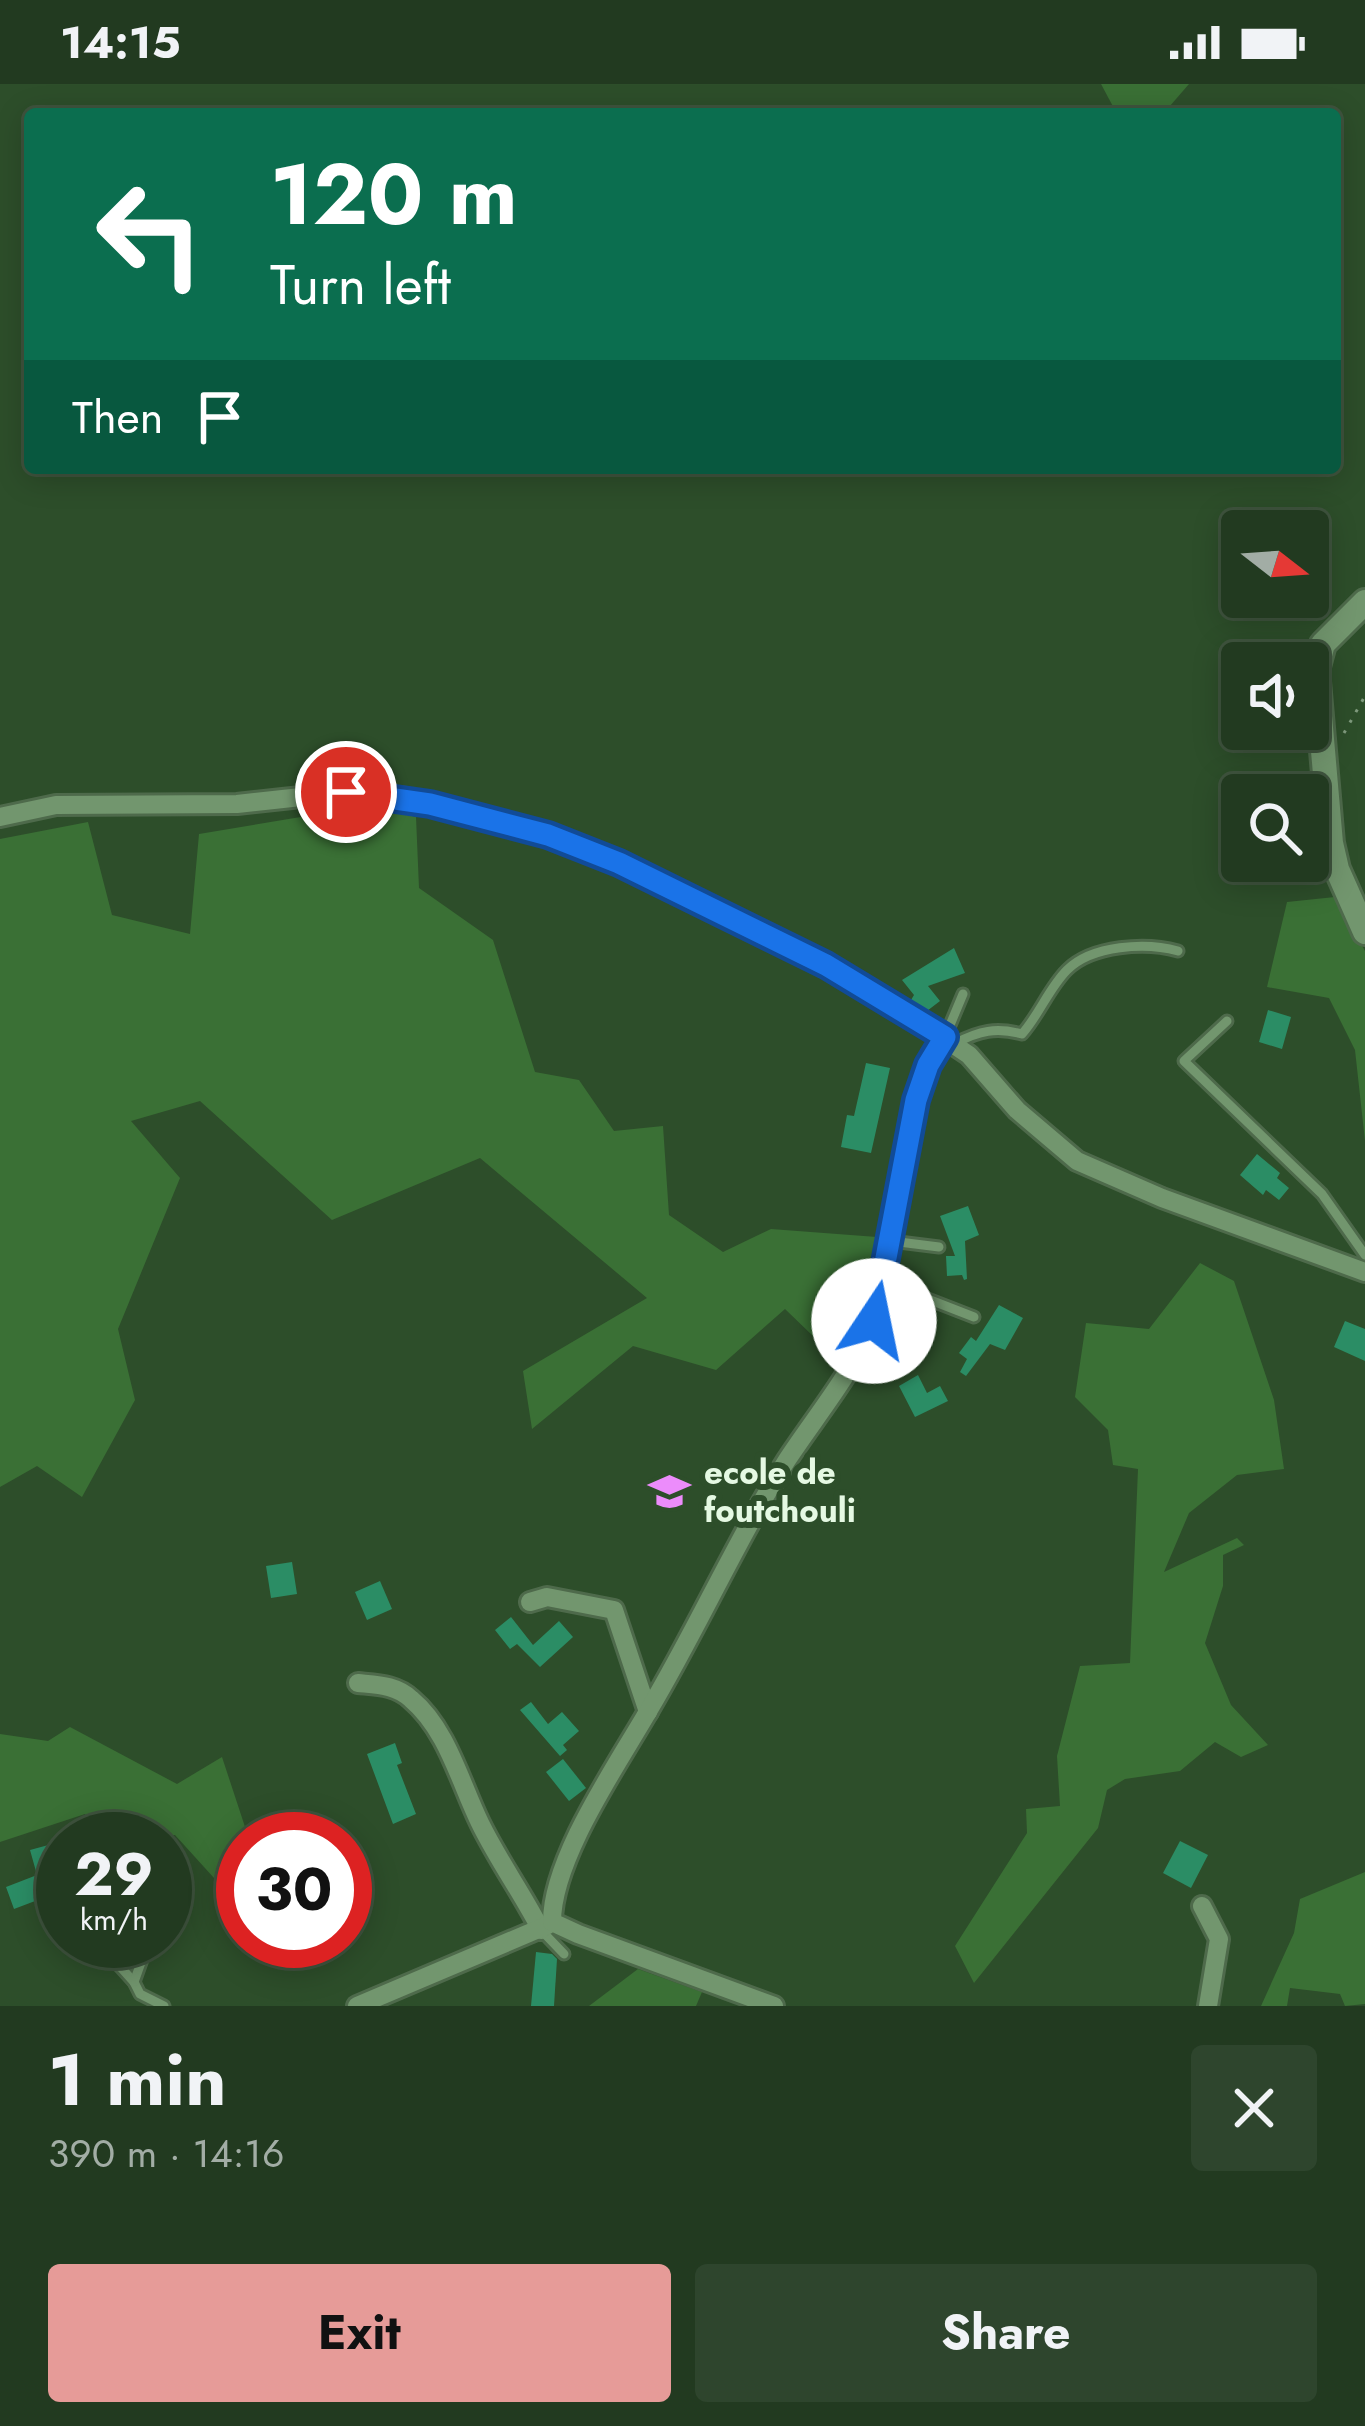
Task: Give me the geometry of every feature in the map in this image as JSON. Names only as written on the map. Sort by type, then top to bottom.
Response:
[{"type":"street","points":[[1365,602],[1323,644],[1317,661],[1331,843],[1337,869],[1365,932]]},
{"type":"street","points":[[0,817],[56,805],[237,804],[346,792],[406,798],[548,835],[619,863],[826,965],[950,1041],[980,1065],[1029,1121],[1077,1161],[1162,1198],[1365,1272]]},
{"type":"street","points":[[546,1926],[566,1864],[615,1764],[788,1460],[860,1356],[874,1321],[921,1083],[950,1041]]},
{"type":"street","points":[[530,1602],[547,1597],[614,1610],[648,1712]]},
{"type":"street","points":[[358,1683],[395,1688],[431,1721],[489,1840],[546,1926],[773,2006]]},
{"type":"street","points":[[1202,1906],[1219,1939],[1208,2006]]},
{"type":"street","points":[[357,2006],[546,1926]]},
{"type":"lane","points":[[950,1041],[1003,1029],[1022,1034],[1067,970],[1094,953],[1159,946],[1178,951]]},
{"type":"lane","points":[[950,1041],[963,994]]},
{"type":"lane","points":[[1227,1021],[1184,1061],[1322,1194],[1365,1256]]},
{"type":"lane","points":[[890,1240],[939,1247]]},
{"type":"lane","points":[[882,1282],[974,1317]]},
{"type":"lane","points":[[546,1926],[564,1954]]},
{"type":"lane","points":[[121,1968],[140,1994],[164,2006]]},
{"type":"lane","points":[[134,1982],[139,1968]]},
{"type":"path","points":[[1327,767],[1365,696]]},
{"type":"green space","points":[[1101,84],[1189,84],[1168,108],[1114,108]]},
{"type":"green space","points":[[373,805],[416,817],[419,888],[493,940],[535,1072],[579,1080],[614,1131],[663,1126],[669,1215],[723,1252],[771,1229],[877,1237],[842,1364],[785,1309],[716,1370],[633,1346],[532,1429],[523,1371],[647,1298],[480,1158],[332,1220],[200,1101],[131,1121],[180,1178],[118,1329],[135,1400],[82,1497],[37,1466],[0,1487],[0,839],[88,822],[112,915],[190,934],[199,834]]},
{"type":"green space","points":[[1335,897],[1365,951],[1365,1141],[1355,1050],[1329,998],[1267,987],[1287,902]]},
{"type":"green space","points":[[1200,1263],[1234,1281],[1274,1400],[1284,1469],[1237,1475],[1189,1513],[1164,1572],[1237,1538],[1244,1545],[1223,1555],[1223,1586],[1205,1643],[1231,1705],[1268,1745],[1241,1757],[1215,1742],[1180,1771],[1125,1779],[1107,1790],[1098,1828],[974,1983],[955,1946],[1027,1833],[1026,1809],[1060,1806],[1057,1756],[1080,1666],[1130,1663],[1138,1469],[1113,1465],[1108,1430],[1075,1397],[1086,1323],[1149,1329]]},
{"type":"green space","points":[[70,1727],[177,1784],[222,1757],[240,1812],[216,1812],[216,1880],[192,1854],[192,1812],[36,1812],[36,1830],[0,1842],[0,1734],[48,1741]]},
{"type":"green space","points":[[1365,1872],[1365,2004],[1345,2006],[1340,1994],[1290,1988],[1287,2006],[1261,2006],[1294,1933],[1300,1899]]},
{"type":"green space","points":[[638,1969],[702,1992],[696,2006],[589,2006]]},
{"type":"building","points":[[954,948],[965,973],[928,986],[940,1001],[927,1011],[911,1000],[914,995],[902,980]]},
{"type":"building","points":[[1268,1010],[1291,1017],[1282,1049],[1259,1042]]},
{"type":"building","points":[[866,1063],[890,1068],[871,1153],[841,1147],[847,1115],[854,1116]]},
{"type":"building","points":[[1257,1154],[1280,1173],[1277,1178],[1289,1188],[1279,1200],[1266,1190],[1263,1195],[1240,1175]]},
{"type":"building","points":[[968,1206],[979,1235],[965,1241],[964,1280],[962,1275],[947,1276],[946,1256],[955,1256],[940,1216]]},
{"type":"building","points":[[999,1305],[1023,1318],[1005,1350],[990,1344],[966,1376],[960,1372],[967,1359],[959,1353],[971,1337],[976,1341]]},
{"type":"building","points":[[1345,1321],[1365,1329],[1365,1361],[1334,1347]]},
{"type":"building","points":[[918,1375],[927,1393],[940,1386],[948,1401],[915,1417],[899,1386]]},
{"type":"building","points":[[292,1562],[297,1594],[271,1598],[266,1566]]},
{"type":"building","points":[[380,1581],[392,1609],[367,1620],[355,1592]]},
{"type":"building","points":[[511,1617],[533,1645],[559,1621],[573,1637],[540,1667],[517,1644],[510,1649],[495,1630]]},
{"type":"building","points":[[531,1702],[548,1724],[562,1712],[579,1731],[563,1745],[567,1750],[560,1756],[520,1710]]},
{"type":"building","points":[[395,1743],[402,1763],[397,1765],[416,1814],[393,1824],[367,1754]]},
{"type":"building","points":[[563,1759],[586,1788],[569,1801],[546,1772]]},
{"type":"building","points":[[1180,1841],[1208,1855],[1191,1888],[1163,1873]]},
{"type":"building","points":[[36,1875],[36,1901],[14,1909],[6,1887]]},
{"type":"building","points":[[536,1952],[557,1959],[554,2006],[531,2006]]},
{"type":"place","name":"ecole de foutchouli","points":[[670,1491]]},
{"type":"route","points":[[346,792],[430,804],[548,835],[619,863],[826,965],[945,1037],[928,1065],[916,1100],[874,1321]]}]
